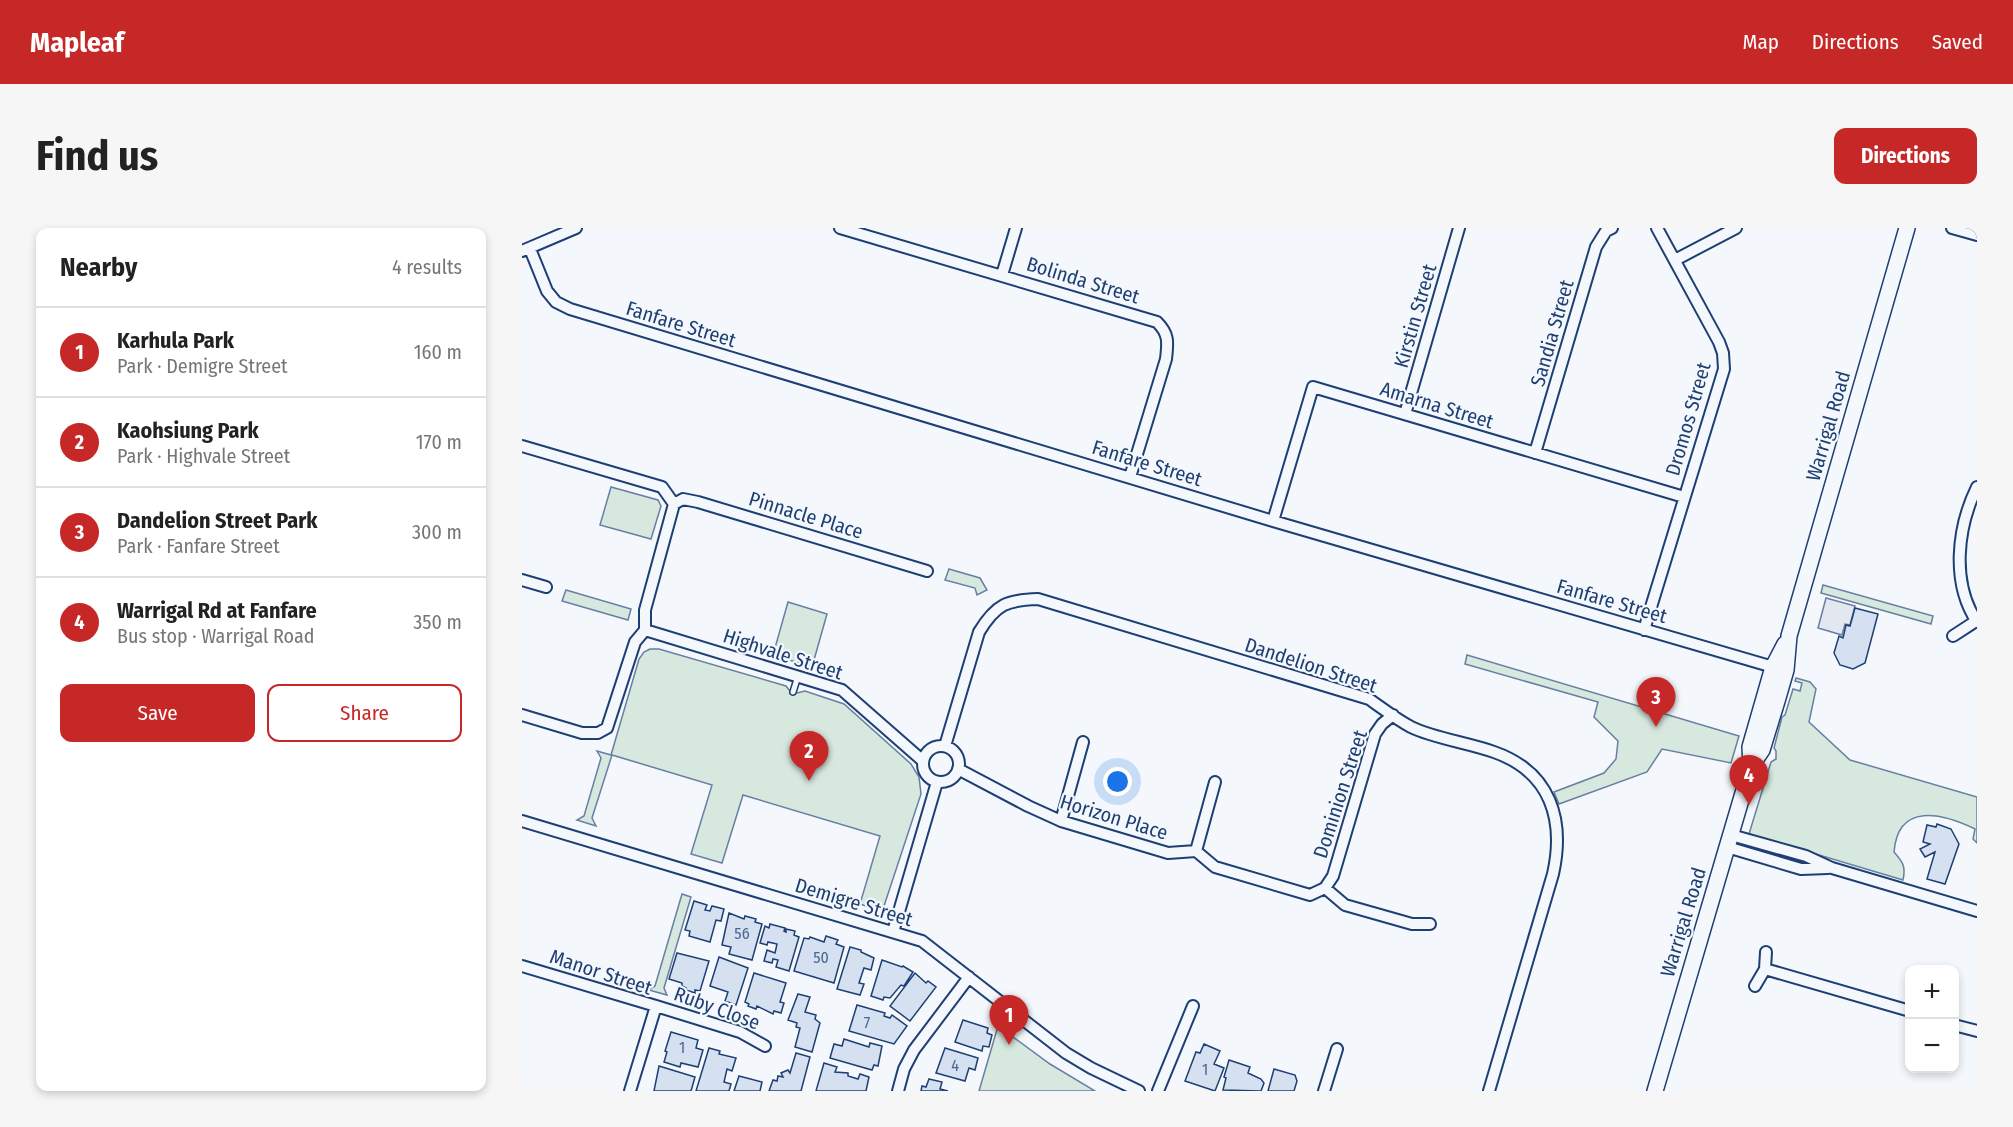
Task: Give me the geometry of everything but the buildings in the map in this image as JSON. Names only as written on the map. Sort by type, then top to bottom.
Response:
[{"type":"main road","name":"Warrigal Road","points":[[1654,1091],[1751,766],[1750,747],[1789,636],[1907,228]]},
{"type":"street","points":[[526,250],[576,228]]},
{"type":"street","name":"Bolinda Street","points":[[840,228],[854,230],[1157,322],[1166,331],[1168,341],[1166,359],[1130,477]]},
{"type":"street","points":[[1002,275],[1016,228]]},
{"type":"street","name":"Kirstin Street","points":[[1405,414],[1459,228]]},
{"type":"street","name":"Sandia Street","points":[[1535,453],[1596,247],[1606,231],[1612,228]]},
{"type":"street","name":"Dromos Street","points":[[1644,630],[1724,369],[1723,353],[1719,342],[1657,228]]},
{"type":"street","points":[[1675,260],[1736,228]]},
{"type":"street","points":[[1952,228],[1977,236]]},
{"type":"street","name":"Fanfare Street","points":[[526,250],[547,291],[556,302],[570,309],[1273,521],[1779,669]]},
{"type":"street","name":"Amarna Street","points":[[1273,521],[1313,387],[1684,498]]},
{"type":"street","points":[[522,446],[662,487],[674,504],[645,610],[645,630],[634,642],[607,728],[598,733],[582,733],[522,715]]},
{"type":"street","points":[[1953,636],[1976,621],[1962,587],[1960,552],[1964,525],[1977,487]]},
{"type":"street","name":"Pinnacle Place","points":[[674,504],[683,499],[698,501],[927,571]]},
{"type":"street","points":[[522,580],[546,587]]},
{"type":"street","name":"Dandelion Street","points":[[945,746],[980,632],[996,609],[1016,599],[1038,599],[1369,699],[1411,727],[1496,753],[1520,765],[1538,782],[1550,799],[1555,816],[1558,843],[1553,874],[1489,1091]]},
{"type":"street","name":"Highvale Street","points":[[645,630],[842,690],[923,761]]},
{"type":"street","name":"Dominion Street","points":[[1325,888],[1333,876],[1375,734],[1393,715]]},
{"type":"street","points":[[1061,821],[1083,742]]},
{"type":"street","points":[[936,746],[945,746],[957,755],[958,769],[949,780],[937,782],[924,772],[923,761],[931,749],[936,746]]},
{"type":"street","name":"Horizon Place","points":[[958,769],[1061,821],[1168,853],[1196,851]]},
{"type":"street","points":[[892,932],[937,782]]},
{"type":"street","points":[[1215,782],[1196,851],[1215,867],[1310,896],[1325,888],[1345,905],[1412,924],[1430,924]]},
{"type":"street","name":"Demigre Street","points":[[522,821],[922,942],[1066,1053],[1138,1091]]},
{"type":"street","points":[[1729,841],[1801,869],[1832,868],[1977,911]]},
{"type":"street","points":[[1755,986],[1765,969],[1766,952]]},
{"type":"street","name":"Manor Street","points":[[522,966],[656,1006],[630,1091]]},
{"type":"street","points":[[1765,969],[1905,1010]]},
{"type":"street","points":[[898,1091],[904,1069],[914,1050],[969,977]]},
{"type":"street","name":"Ruby Close","points":[[656,1006],[740,1032],[765,1046]]},
{"type":"street","points":[[1158,1091],[1193,1006]]},
{"type":"street","points":[[1959,1026],[1977,1031]]},
{"type":"street","points":[[1324,1091],[1337,1049]]},
{"type":"lane","points":[[794,692],[798,675]]},
{"type":"shaded area","points":[[611,487],[658,500],[661,506],[651,539],[600,525]]},
{"type":"shaded area","points":[[949,569],[980,578],[987,590],[977,595],[975,588],[945,580]]},
{"type":"shaded area","points":[[1823,585],[1933,616],[1931,624],[1821,593]]},
{"type":"shaded area","points":[[566,590],[631,609],[628,620],[562,601]]},
{"type":"shaded area","points":[[1826,598],[1855,606],[1850,625],[1845,624],[1842,635],[1818,628]]},
{"type":"shaded area","points":[[788,602],[827,614],[812,667],[773,655]]},
{"type":"shaded area","points":[[659,649],[786,686],[790,691],[797,693],[805,691],[844,704],[911,764],[919,777],[921,794],[884,906],[878,910],[860,904],[880,836],[743,795],[722,863],[691,854],[712,785],[612,755],[592,818],[596,826],[577,820],[584,816],[601,758],[597,751],[611,755],[639,659],[644,652]]},
{"type":"shaded area","points":[[1467,655],[1739,736],[1731,763],[1662,749],[1647,772],[1559,804],[1554,792],[1604,773],[1616,759],[1618,741],[1594,717],[1598,702],[1465,664]]},
{"type":"shaded area","points":[[1796,678],[1810,682],[1816,689],[1809,722],[1850,760],[1977,797],[1977,843],[1973,839],[1975,829],[1962,823],[1936,816],[1913,819],[1904,825],[1897,836],[1894,852],[1903,865],[1903,880],[1749,834],[1771,762],[1776,759],[1774,748],[1782,717],[1785,715],[1793,689],[1800,691],[1802,683],[1795,681]]},
{"type":"shaded area","points":[[682,894],[691,897],[664,988],[667,995],[649,990],[655,986]]},
{"type":"shaded area","points":[[998,1026],[1050,1064],[1095,1091],[979,1091]]},
{"type":"place","name":"Dandelion Street Park","points":[[1656,727]]},
{"type":"place","name":"Kaohsiung Park","points":[[809,781]]},
{"type":"place","name":"Warrigal Rd at Fanfare","points":[[1749,805]]},
{"type":"place","name":"Karhula Park","points":[[1009,1045]]}]
